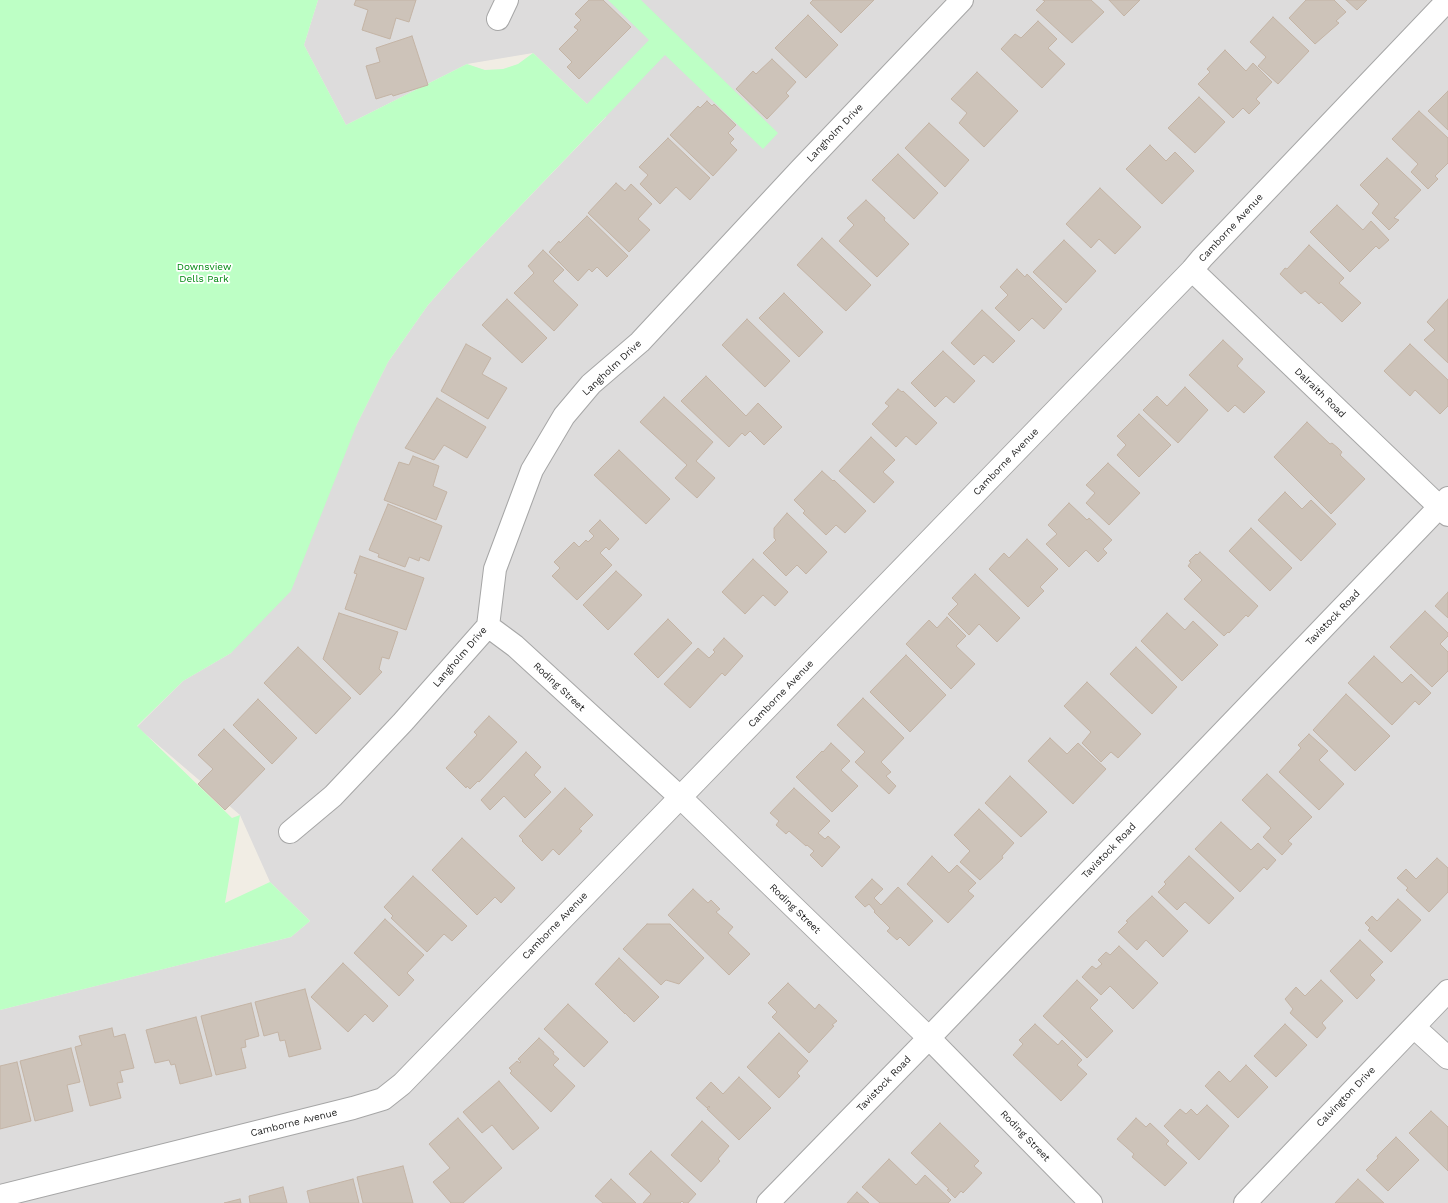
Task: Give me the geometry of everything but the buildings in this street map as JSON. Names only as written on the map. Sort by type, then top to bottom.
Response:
[{"type":"street","points":[[498,19],[507,0]]},
{"type":"street","name":"Langholm Drive","points":[[290,832],[333,796],[403,722],[488,626],[495,568],[532,470],[564,416],[591,384],[640,342],[794,176],[962,0]]},
{"type":"street","name":"Camborne Avenue","points":[[0,1196],[353,1108],[383,1099],[402,1084],[1192,270],[1207,252],[1448,0]]},
{"type":"street","name":"Dalraith Road","points":[[1192,270],[1445,507]]},
{"type":"street","name":"Tavistock Road","points":[[768,1203],[1445,507]]},
{"type":"street","name":"Roding Street","points":[[488,626],[515,646],[681,798],[929,1038],[1091,1203]]},
{"type":"street","name":"Calvington Drive","points":[[1245,1203],[1448,991]]},
{"type":"street","points":[[1414,1027],[1448,1058]]},
{"type":"shaded area","points":[[318,0],[1448,0],[1448,1203],[0,1203],[0,1010],[291,937],[310,921],[270,882],[240,815],[137,727],[183,681],[231,653],[357,424],[388,362],[428,305],[458,271],[606,117],[587,104],[533,53],[467,64],[346,125],[304,45]]},
{"type":"green space","name":"Downsview Dells Park","points":[[0,0],[318,0],[304,45],[346,125],[467,64],[485,70],[503,69],[518,64],[533,53],[587,104],[649,40],[608,0],[641,0],[778,133],[763,149],[665,55],[458,271],[428,305],[388,362],[357,424],[291,591],[231,653],[183,681],[137,726],[232,818],[240,815],[225,903],[270,882],[310,921],[291,937],[0,1010]]}]
